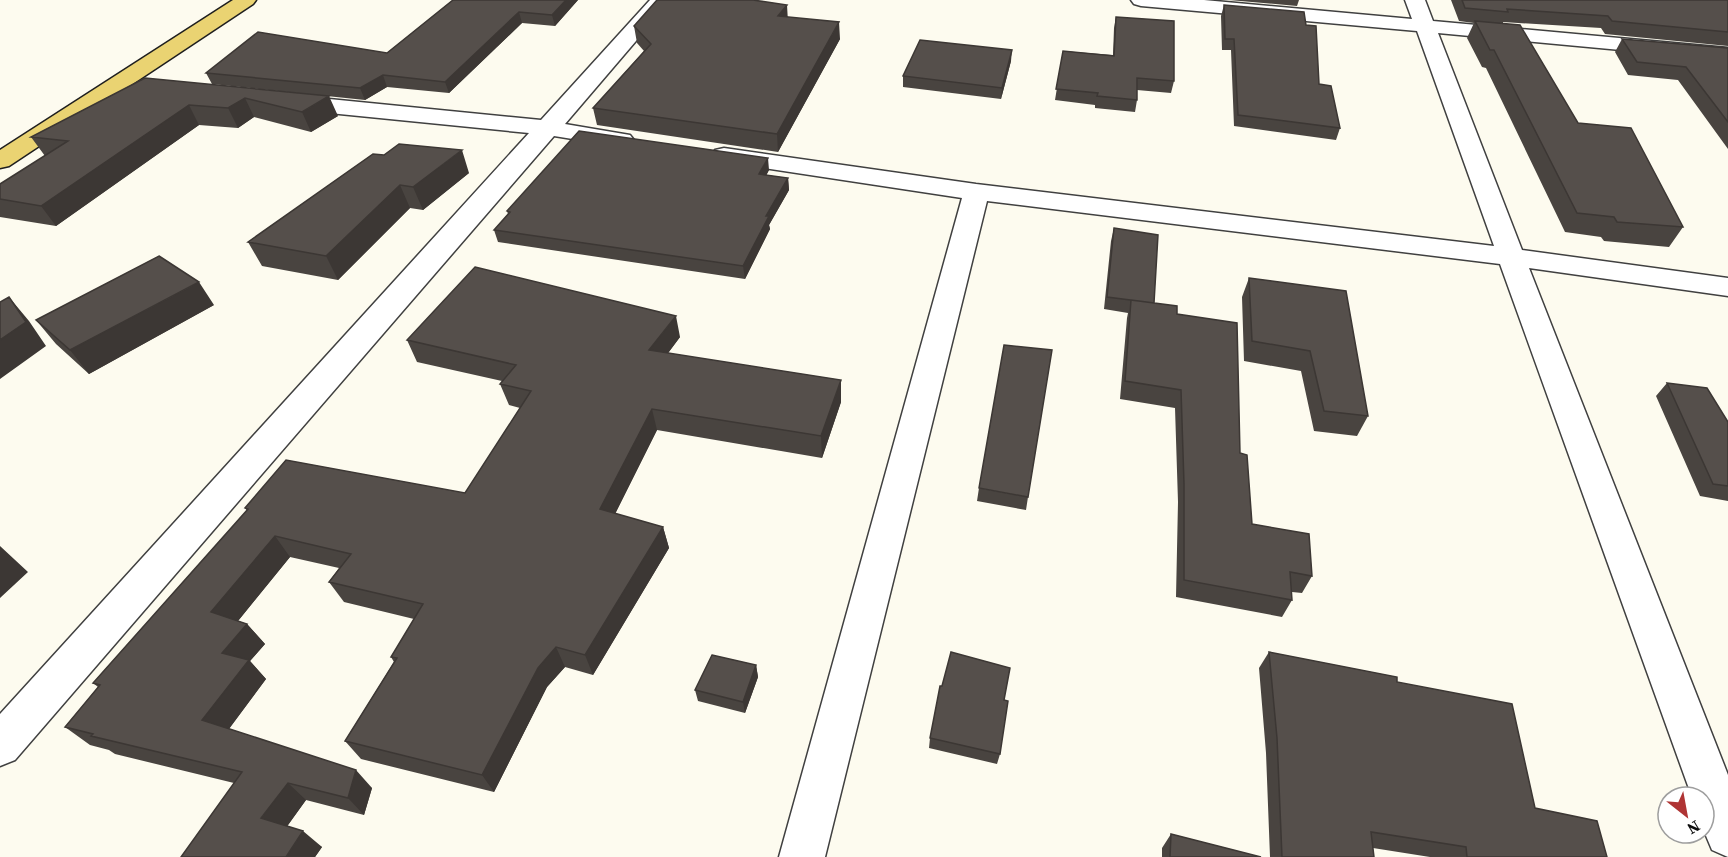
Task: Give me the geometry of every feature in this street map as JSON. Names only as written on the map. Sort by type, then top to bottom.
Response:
[{"type":"main road","points":[[0,161],[246,0]]},
{"type":"street","points":[[0,745],[661,0]]},
{"type":"street","points":[[1141,0],[1421,14],[1728,54]]},
{"type":"street","points":[[1421,14],[1514,257],[1728,834]]},
{"type":"street","points":[[117,84],[152,88]]},
{"type":"street","points":[[268,100],[548,128],[641,142]]},
{"type":"street","points":[[698,151],[976,192],[1514,257],[1728,287]]},
{"type":"street","points":[[802,857],[976,192]]},
{"type":"building","points":[[453,0],[566,0],[552,15],[519,12],[445,82],[383,75],[360,88],[206,73],[258,32],[387,53]]},
{"type":"building","points":[[657,0],[753,0],[787,5],[778,16],[839,22],[777,134],[593,108],[651,44],[634,26]]},
{"type":"building","points":[[1462,0],[1728,0],[1728,32],[1612,21],[1608,16],[1465,8]]},
{"type":"building","points":[[1224,5],[1304,12],[1306,25],[1316,26],[1319,84],[1331,86],[1340,128],[1238,115],[1234,39],[1225,39]]},
{"type":"building","points":[[1116,17],[1174,21],[1174,81],[1137,78],[1137,100],[1056,89],[1063,51],[1114,56]]},
{"type":"building","points":[[1475,21],[1520,25],[1578,123],[1631,128],[1683,227],[1617,222],[1614,217],[1577,213],[1494,50],[1490,50]]},
{"type":"building","points":[[1622,39],[1728,48],[1728,122],[1686,67],[1637,62]]},
{"type":"building","points":[[920,40],[1012,50],[1002,88],[903,76]]},
{"type":"building","points":[[145,78],[329,96],[302,112],[245,98],[228,108],[189,105],[41,206],[0,199],[0,184],[68,141],[31,137]]},
{"type":"building","points":[[579,131],[768,158],[759,174],[788,178],[766,216],[769,216],[743,266],[494,230],[510,212],[507,211]]},
{"type":"building","points":[[399,144],[462,150],[413,187],[400,185],[326,256],[248,242],[373,154],[384,155]]},
{"type":"building","points":[[1114,228],[1158,235],[1154,303],[1107,297]]},
{"type":"building","points":[[159,256],[199,282],[70,350],[36,320]]},
{"type":"building","points":[[475,267],[676,316],[649,350],[841,380],[821,436],[652,409],[600,509],[663,527],[585,655],[556,647],[538,668],[482,775],[345,741],[397,658],[391,657],[423,604],[329,582],[351,554],[275,536],[211,612],[247,624],[222,653],[249,660],[202,720],[356,770],[348,798],[288,783],[261,818],[303,831],[286,857],[181,857],[242,772],[91,736],[93,734],[65,727],[100,685],[93,683],[248,509],[245,508],[286,460],[465,493],[531,391],[500,384],[516,365],[407,340]]},
{"type":"building","points":[[1249,278],[1346,291],[1368,416],[1324,411],[1310,351],[1252,341]]},
{"type":"building","points":[[9,297],[26,322],[0,340],[0,302]]},
{"type":"building","points":[[1131,300],[1177,306],[1177,314],[1237,323],[1240,453],[1247,455],[1252,524],[1309,534],[1312,576],[1290,572],[1292,600],[1184,580],[1181,390],[1125,381]]},
{"type":"building","points":[[1004,345],[1052,350],[1028,497],[979,488]]},
{"type":"building","points":[[1667,383],[1707,388],[1728,422],[1728,486],[1713,484]]},
{"type":"building","points":[[951,652],[1010,668],[1004,700],[1008,701],[1000,754],[930,738],[940,686],[942,686]]},
{"type":"building","points":[[1269,652],[1397,677],[1397,682],[1512,704],[1535,808],[1597,821],[1607,857],[1467,857],[1466,847],[1371,832],[1374,857],[1282,857],[1277,738]]},
{"type":"building","points":[[712,655],[756,665],[743,702],[695,690]]},
{"type":"building","points":[[1171,834],[1261,857],[1170,857]]}]
